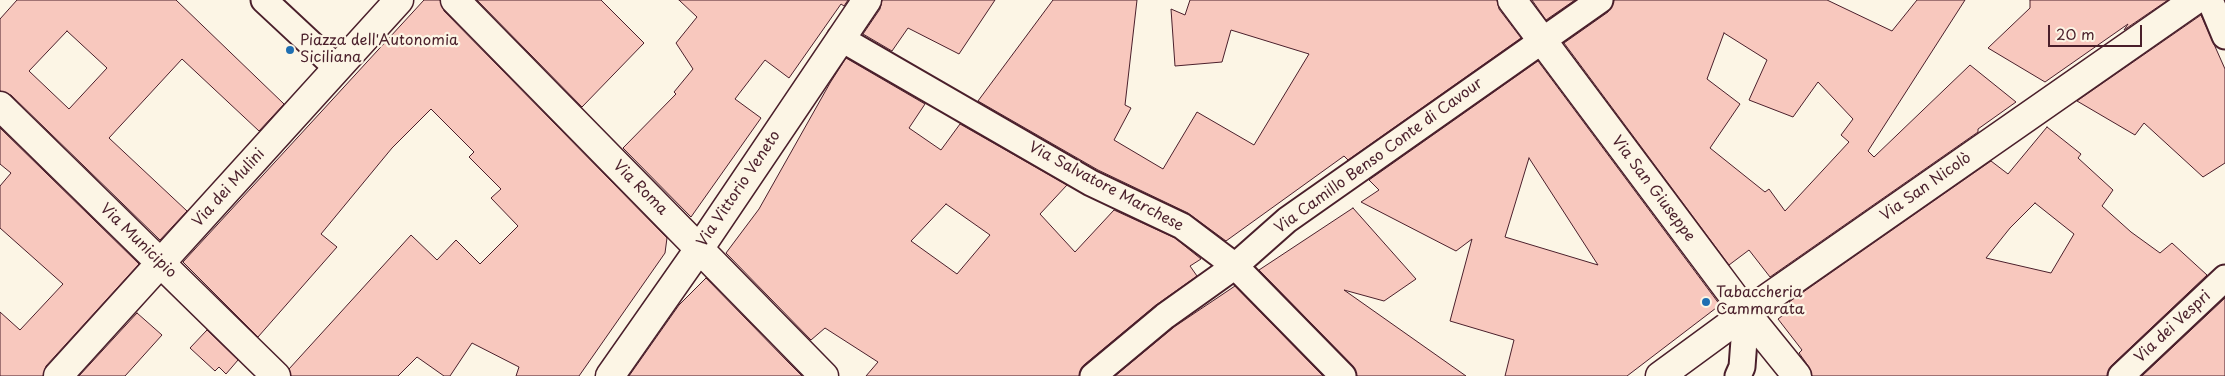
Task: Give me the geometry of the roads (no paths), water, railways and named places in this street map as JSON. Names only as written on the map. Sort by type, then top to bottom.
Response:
[{"type":"street","points":[[264,0],[337,68]]},
{"type":"street","name":"Via dei Mulini","points":[[58,376],[399,0]]},
{"type":"street","name":"Via Roma","points":[[455,0],[824,376]]},
{"type":"street","name":"Via Vittorio Veneto","points":[[610,376],[699,249],[867,0]]},
{"type":"street","name":"Via San Giuseppe","points":[[1512,0],[1746,313],[1797,376]]},
{"type":"street","name":"Via Camillo Benso Conte di Cavour","points":[[1093,376],[1164,316],[1235,266],[1287,220],[1600,0]]},
{"type":"street","name":"Via San Nicolò","points":[[1660,376],[1746,313],[2195,0]]},
{"type":"street","points":[[2210,0],[2225,36]]},
{"type":"street","name":"Via Salvatore Marchese","points":[[840,38],[1091,183],[1182,226],[1235,266],[1343,376]]},
{"type":"street","name":"Via Municipio","points":[[0,106],[276,376]]},
{"type":"street","name":"Via dei Vespri","points":[[2121,376],[2225,278]]},
{"type":"street","points":[[1738,376],[1742,367],[1746,313]]},
{"type":"place","name":"Piazza dell'Autonomia Siciliana","points":[[290,50]]},
{"type":"place","name":"Tabaccheria Cammarata","points":[[1706,302]]}]
